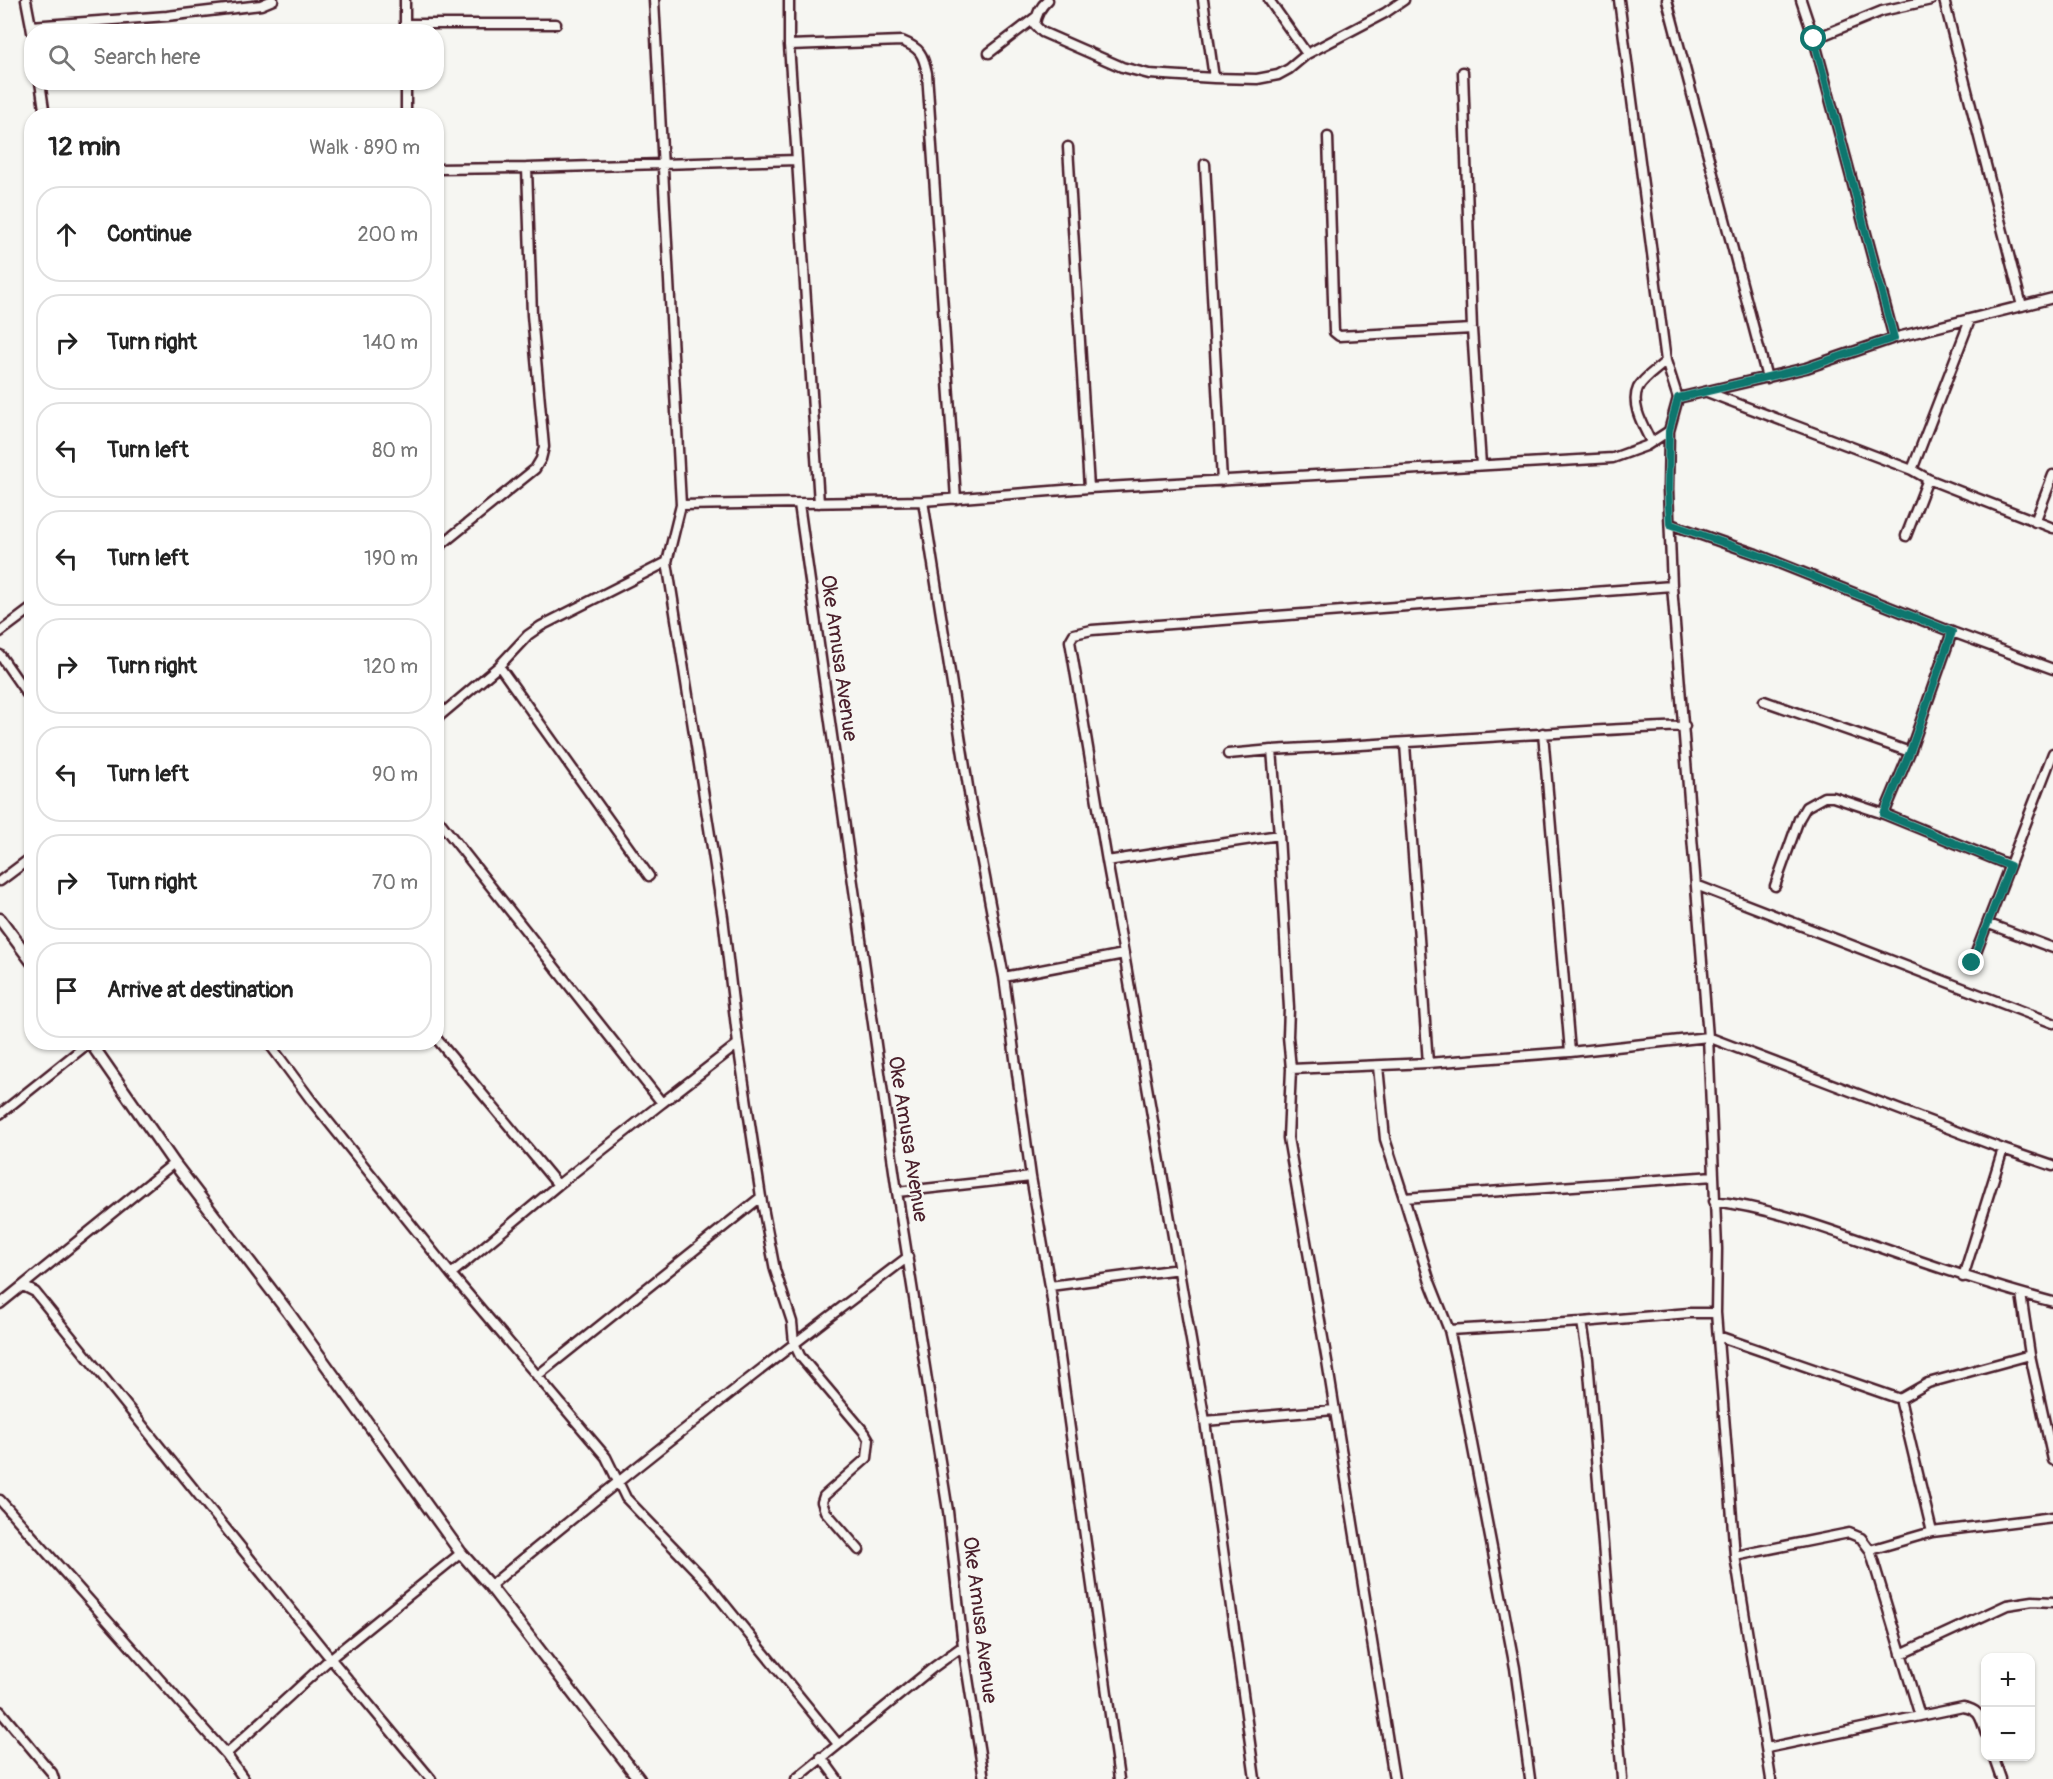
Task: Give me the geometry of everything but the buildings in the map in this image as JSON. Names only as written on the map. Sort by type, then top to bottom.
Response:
[{"type":"street","points":[[26,0],[31,24]]},
{"type":"street","points":[[84,24],[167,16],[261,4],[273,0]]},
{"type":"street","points":[[405,0],[405,24]]},
{"type":"street","points":[[654,0],[681,506],[668,562],[720,895],[738,1044],[761,1197],[775,1270],[792,1322],[794,1342],[800,1356],[865,1432],[869,1440],[867,1458],[824,1496],[822,1502],[825,1510],[859,1550]]},
{"type":"street","points":[[789,0],[789,45],[819,503]]},
{"type":"street","points":[[1048,0],[1036,17],[1035,25],[1042,32],[1122,67],[1149,74],[1214,78],[1269,78],[1289,69],[1307,54],[1385,13],[1404,0]]},
{"type":"street","points":[[1203,0],[1214,78]]},
{"type":"street","points":[[1269,0],[1307,54]]},
{"type":"street","points":[[1619,0],[1666,362],[1678,398],[1669,431],[1668,490],[1672,586],[1685,726],[1708,1037],[1717,1249],[1716,1313],[1736,1556],[1771,1779]]},
{"type":"street","points":[[1667,0],[1767,378]]},
{"type":"street","points":[[1802,0],[1894,338]]},
{"type":"street","points":[[1814,39],[1882,11],[1931,0]]},
{"type":"street","points":[[1944,0],[2022,306]]},
{"type":"street","points":[[989,53],[1036,17]]},
{"type":"street","points":[[444,27],[556,24]]},
{"type":"street","points":[[789,45],[902,40],[914,45],[924,57],[928,85],[956,499]]},
{"type":"street","points":[[1463,72],[1472,329],[1481,465]]},
{"type":"street","points":[[41,90],[44,108]]},
{"type":"street","points":[[406,90],[406,108]]},
{"type":"street","points":[[1328,137],[1334,332],[1339,336],[1472,329]]},
{"type":"street","points":[[1068,147],[1089,488]]},
{"type":"street","points":[[444,169],[797,160]]},
{"type":"street","points":[[1204,164],[1222,481]]},
{"type":"street","points":[[444,543],[535,469],[544,447],[532,315],[527,168]]},
{"type":"street","points":[[1678,398],[1806,368],[1894,338],[2053,298]]},
{"type":"street","points":[[1912,470],[1970,320]]},
{"type":"street","points":[[1651,442],[1640,418],[1635,399],[1638,386],[1666,362]]},
{"type":"street","points":[[1707,392],[1912,470],[1928,479],[2053,528]]},
{"type":"street","points":[[681,506],[923,501],[1089,488],[1613,458],[1651,442],[1669,431]]},
{"type":"street","points":[[2035,522],[2053,475]]},
{"type":"street","points":[[1906,536],[1928,479]]},
{"type":"street","points":[[923,501],[970,799],[1004,976],[1119,1779]]},
{"type":"street","name":"Oke Amusa Avenue","points":[[799,504],[897,1192],[948,1511],[963,1646],[984,1779]]},
{"type":"street","points":[[1670,524],[1756,554],[1952,632],[2053,669]]},
{"type":"street","points":[[444,712],[500,666],[518,645],[541,626],[668,562]]},
{"type":"street","points":[[1255,1779],[1205,1421],[1071,641],[1074,634],[1092,630],[1672,586]]},
{"type":"street","points":[[0,632],[24,614]]},
{"type":"street","points":[[1884,814],[1910,752],[1952,632]]},
{"type":"street","points":[[0,655],[24,690]]},
{"type":"street","points":[[500,666],[649,876]]},
{"type":"street","points":[[1764,702],[1910,752]]},
{"type":"street","points":[[1228,754],[1685,726]]},
{"type":"street","points":[[1543,733],[1570,1052]]},
{"type":"street","points":[[1405,744],[1428,1063]]},
{"type":"street","points":[[1272,750],[1289,1008],[1288,1138],[1394,1779]]},
{"type":"street","points":[[1972,963],[1989,924],[2053,753]]},
{"type":"street","points":[[1775,886],[1799,819],[1806,807],[1824,797],[1833,797],[1884,814],[2010,866]]},
{"type":"street","points":[[444,827],[662,1103]]},
{"type":"street","points":[[1107,861],[1279,835]]},
{"type":"street","points":[[0,882],[24,863]]},
{"type":"street","points":[[1696,885],[2053,1023]]},
{"type":"street","points":[[1989,924],[2053,948]]},
{"type":"street","points":[[2,926],[24,952]]},
{"type":"street","points":[[1004,976],[1124,954]]},
{"type":"street","points":[[1290,1069],[1428,1063],[1570,1052],[1708,1037],[2053,1166]]},
{"type":"street","points":[[452,1274],[558,1185],[738,1044]]},
{"type":"street","points":[[444,1048],[558,1185]]},
{"type":"street","points":[[0,1114],[80,1050]]},
{"type":"street","points":[[96,1050],[174,1163],[288,1312],[461,1553],[490,1586],[639,1779]]},
{"type":"street","points":[[274,1050],[452,1274],[606,1457],[626,1498],[704,1579],[838,1744]]},
{"type":"street","points":[[1378,1066],[1385,1139],[1430,1282],[1449,1330],[1515,1668],[1530,1779]]},
{"type":"street","points":[[1963,1277],[2003,1149]]},
{"type":"street","points":[[0,1305],[174,1163]]},
{"type":"street","points":[[1404,1198],[1714,1176]]},
{"type":"street","points":[[897,1192],[1031,1177]]},
{"type":"street","points":[[537,1376],[761,1197]]},
{"type":"street","points":[[1714,1202],[1743,1205],[1811,1223],[1963,1277],[2053,1302]]},
{"type":"street","points":[[490,1586],[617,1481],[794,1342],[908,1257]]},
{"type":"street","points":[[1050,1286],[1179,1269]]},
{"type":"street","points":[[23,1286],[35,1292],[431,1779]]},
{"type":"street","points":[[2021,1294],[2030,1355],[2053,1460]]},
{"type":"street","points":[[1449,1330],[1716,1313]]},
{"type":"street","points":[[1582,1322],[1588,1359],[1622,1779]]},
{"type":"street","points":[[1718,1336],[1900,1399],[1928,1383],[2030,1355]]},
{"type":"street","points":[[1900,1399],[1932,1532]]},
{"type":"street","points":[[1205,1421],[1334,1410]]},
{"type":"street","points":[[0,1500],[226,1754],[244,1779]]},
{"type":"street","points":[[1870,1550],[1932,1532],[2053,1517]]},
{"type":"street","points":[[1736,1556],[1850,1533],[1861,1538],[1870,1550],[1920,1716]]},
{"type":"street","points":[[226,1754],[331,1658],[461,1553]]},
{"type":"street","points":[[1901,1654],[2007,1605],[2032,1601],[2053,1602]]},
{"type":"street","points":[[796,1779],[963,1646]]},
{"type":"street","points":[[1767,1748],[1964,1707],[1972,1708],[1978,1713],[1981,1721]]},
{"type":"street","points":[[0,1711],[52,1773],[54,1779]]},
{"type":"street","points":[[822,1758],[837,1779]]},
{"type":"street","points":[[1995,1761],[2001,1779]]},
{"type":"route","points":[[1814,39],[1894,338],[1806,368],[1678,398],[1669,431],[1670,524],[1756,554],[1952,632],[1910,752],[1884,814],[2010,866],[1972,963]]}]
